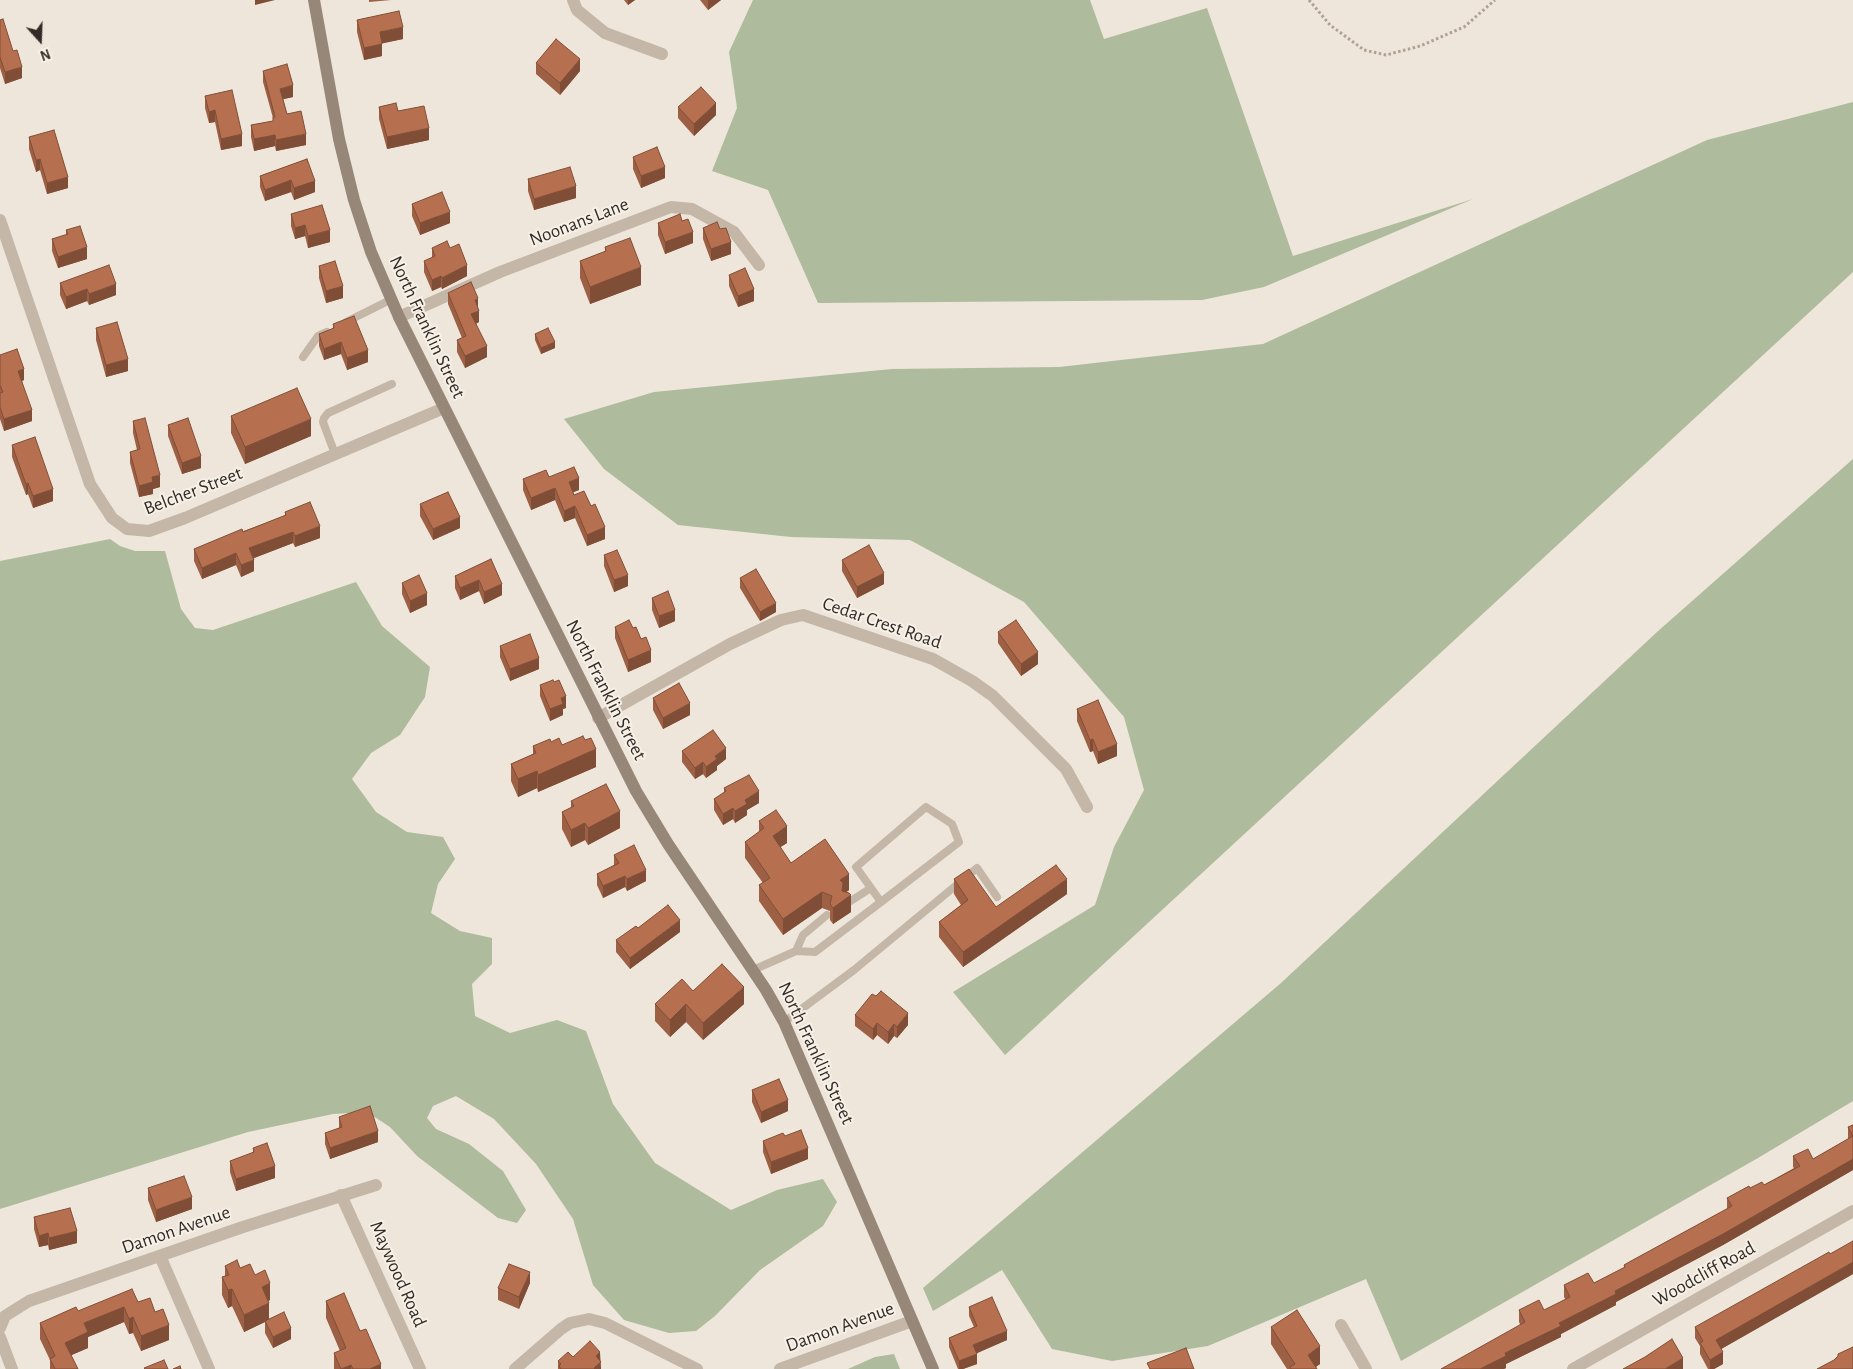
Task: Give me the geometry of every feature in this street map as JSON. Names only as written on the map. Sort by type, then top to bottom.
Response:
[{"type":"main road","name":"North Franklin Street","points":[[314,0],[337,131],[354,200],[371,252],[399,317],[636,791],[668,844],[753,970],[784,1022],[933,1369]]},
{"type":"street","points":[[572,0],[577,10],[605,32],[662,54]]},
{"type":"street","name":"Noonans Lane","points":[[399,317],[500,272],[671,207],[692,209],[734,232],[760,265]]},
{"type":"street","name":"Belcher Street","points":[[0,220],[90,484],[112,518],[127,529],[149,531],[185,518],[444,408]]},
{"type":"street","name":"Cedar Crest Road","points":[[598,718],[730,644],[781,620],[803,615],[933,659],[972,681],[993,696],[1066,769],[1087,807]]},
{"type":"street","name":"Damon Avenue","points":[[0,1328],[5,1316],[29,1302],[160,1256],[376,1185]]},
{"type":"street","name":"Maywood Road","points":[[341,1195],[420,1369]]},
{"type":"street","name":"Woodcliff Road","points":[[1573,1369],[1853,1211]]},
{"type":"street","points":[[160,1256],[209,1369]]},
{"type":"street","points":[[515,1369],[561,1328],[570,1323],[589,1319],[605,1323],[697,1369]]},
{"type":"street","name":"Damon Avenue","points":[[780,1369],[912,1321]]},
{"type":"street","points":[[1341,1325],[1366,1369]]},
{"type":"street","points":[[0,1337],[12,1369]]},
{"type":"lane","points":[[303,357],[318,336],[392,299]]},
{"type":"lane","points":[[335,454],[323,422],[328,413],[392,384]]},
{"type":"lane","points":[[753,970],[796,951],[815,952],[881,902],[958,842],[952,824],[926,808],[856,867],[881,902]]},
{"type":"lane","points":[[784,1022],[854,970],[977,868],[997,897]]},
{"type":"lane","points":[[846,904],[871,888]]},
{"type":"lane","points":[[796,951],[803,935],[827,915]]},
{"type":"path","points":[[1309,0],[1330,25],[1364,50],[1386,55],[1420,46],[1464,27],[1495,0]]},
{"type":"green space","points":[[753,0],[1090,0],[1104,39],[1207,8],[1293,256],[1473,199],[1264,287],[1202,300],[818,303],[768,190],[712,171],[737,108],[729,52]]},
{"type":"green space","points":[[1853,102],[1853,272],[1005,1055],[953,992],[1095,905],[1114,847],[1144,790],[1124,717],[1024,602],[910,540],[791,537],[678,525],[604,469],[564,419],[654,392],[892,369],[1059,367],[1263,344],[1707,140]]},
{"type":"green space","points":[[1853,459],[1853,1101],[1758,1158],[1401,1361],[1366,1279],[1208,1346],[1112,1361],[1052,1349],[1002,1270],[933,1311],[923,1288],[1281,983],[1657,632]]},
{"type":"green space","points":[[110,539],[120,546],[135,551],[165,551],[181,609],[195,628],[213,630],[356,582],[382,626],[430,667],[425,697],[400,735],[371,753],[352,779],[376,812],[407,832],[443,837],[455,859],[438,884],[431,913],[460,931],[492,938],[492,964],[472,984],[475,1016],[510,1033],[557,1020],[586,1031],[613,1104],[655,1163],[731,1210],[777,1190],[823,1179],[837,1202],[823,1226],[760,1270],[715,1316],[696,1331],[669,1333],[624,1320],[593,1285],[573,1219],[536,1164],[494,1119],[456,1096],[433,1106],[427,1118],[436,1129],[469,1144],[503,1171],[526,1210],[517,1223],[498,1218],[417,1156],[390,1127],[367,1112],[333,1114],[248,1132],[0,1209],[0,561]]},
{"type":"green space","points":[[894,1354],[900,1369],[848,1369],[875,1357]]},
{"type":"building","points":[[399,11],[403,27],[380,32],[382,44],[364,48],[357,20]]},
{"type":"building","points":[[3,19],[13,51],[17,50],[22,67],[5,72],[0,57],[0,20]]},
{"type":"building","points":[[556,39],[580,59],[560,83],[536,63]]},
{"type":"building","points":[[287,64],[293,85],[280,89],[287,114],[301,111],[306,134],[276,140],[275,135],[254,139],[251,125],[273,121],[273,117],[275,117],[263,71]]},
{"type":"building","points":[[701,87],[716,103],[694,124],[678,107]]},
{"type":"building","points":[[232,90],[242,134],[221,139],[215,110],[209,112],[205,96]]},
{"type":"building","points":[[396,103],[398,111],[424,106],[429,128],[387,137],[379,107]]},
{"type":"building","points":[[54,130],[68,177],[47,183],[40,159],[36,160],[29,137]]},
{"type":"building","points":[[657,147],[665,167],[641,176],[633,157]]},
{"type":"building","points":[[307,159],[315,181],[294,188],[291,180],[265,190],[260,176]]},
{"type":"building","points":[[570,167],[576,186],[534,199],[528,179]]},
{"type":"building","points":[[442,192],[450,212],[420,223],[412,204]]},
{"type":"building","points":[[322,205],[330,230],[308,236],[305,225],[295,228],[291,214]]},
{"type":"building","points":[[680,214],[682,221],[688,219],[693,232],[665,242],[658,223]]},
{"type":"building","points":[[717,222],[720,229],[726,228],[731,242],[711,249],[703,228]]},
{"type":"building","points":[[80,226],[87,247],[58,257],[52,239],[68,234],[66,230]]},
{"type":"building","points":[[630,238],[641,267],[590,287],[580,261],[606,251],[605,247]]},
{"type":"building","points":[[447,241],[450,248],[459,244],[467,265],[442,278],[441,276],[432,280],[424,261],[435,256],[432,248]]},
{"type":"building","points":[[335,261],[343,286],[326,291],[319,266]]},
{"type":"building","points":[[109,265],[116,284],[89,294],[87,289],[66,297],[60,283]]},
{"type":"building","points":[[745,268],[754,289],[738,296],[729,275]]},
{"type":"building","points":[[471,282],[478,298],[475,300],[479,311],[471,314],[487,346],[465,356],[457,340],[466,336],[448,293]]},
{"type":"building","points":[[354,316],[368,350],[347,358],[341,342],[324,349],[319,334],[334,328],[333,324]]},
{"type":"building","points":[[117,322],[128,359],[106,365],[96,328]]},
{"type":"building","points":[[548,328],[555,342],[541,348],[535,334]]},
{"type":"building","points":[[17,349],[24,369],[18,371],[32,410],[4,419],[0,407],[0,393],[3,392],[0,385],[0,355]]},
{"type":"building","points":[[297,388],[311,419],[245,447],[231,416]]},
{"type":"building","points":[[145,418],[160,475],[152,477],[153,482],[139,486],[130,452],[140,449],[133,421]]},
{"type":"building","points":[[188,418],[201,456],[182,463],[168,425]]},
{"type":"building","points":[[35,437],[53,489],[33,496],[28,483],[26,484],[12,445]]},
{"type":"building","points":[[574,467],[579,478],[569,482],[574,495],[584,491],[591,506],[595,504],[605,527],[587,535],[575,506],[564,511],[555,488],[531,498],[523,479],[546,470],[549,477]]},
{"type":"building","points":[[448,492],[460,517],[433,529],[420,504]]},
{"type":"building","points":[[310,502],[320,526],[295,536],[293,532],[249,548],[254,560],[241,565],[236,553],[202,568],[194,549],[242,529],[243,532],[286,515],[285,512]]},
{"type":"building","points":[[869,545],[884,573],[857,587],[842,560]]},
{"type":"building","points":[[617,550],[628,575],[614,580],[604,555]]},
{"type":"building","points":[[491,559],[502,584],[484,592],[479,580],[460,588],[455,576]]},
{"type":"building","points":[[756,569],[776,603],[760,612],[740,578]]},
{"type":"building","points":[[419,575],[427,593],[410,601],[402,583]]},
{"type":"building","points":[[668,591],[675,610],[659,616],[652,598]]},
{"type":"building","points":[[629,620],[633,628],[636,627],[641,639],[646,637],[651,650],[628,660],[615,627]]},
{"type":"building","points":[[1016,620],[1038,652],[1021,664],[998,632]]},
{"type":"building","points":[[530,634],[539,658],[510,669],[500,646]]},
{"type":"building","points":[[553,680],[554,682],[559,680],[566,696],[561,698],[563,704],[550,709],[540,685]]},
{"type":"building","points":[[679,683],[690,703],[663,718],[653,698]]},
{"type":"building","points":[[1098,700],[1117,744],[1098,752],[1093,739],[1090,740],[1077,709]]},
{"type":"building","points":[[713,730],[726,748],[715,756],[717,759],[706,767],[703,762],[695,768],[682,751]]},
{"type":"building","points":[[583,736],[585,740],[591,738],[596,749],[538,775],[537,771],[518,779],[511,764],[536,753],[533,746],[550,739],[551,742],[559,738],[562,745]]},
{"type":"building","points":[[749,775],[759,791],[745,800],[747,804],[735,811],[733,808],[723,814],[714,799],[726,791],[724,788]]},
{"type":"building","points":[[606,784],[620,811],[588,828],[585,823],[571,830],[562,812],[574,806],[571,801]]},
{"type":"building","points":[[776,810],[787,826],[773,836],[791,863],[825,839],[849,874],[840,880],[843,883],[842,891],[851,895],[833,908],[830,904],[832,896],[822,892],[783,919],[759,885],[770,878],[745,842],[764,828],[759,821]]},
{"type":"building","points":[[634,845],[646,870],[627,879],[625,876],[603,886],[597,874],[619,863],[614,855]]},
{"type":"building","points":[[1056,865],[1067,879],[963,952],[939,922],[968,900],[954,879],[969,869],[996,907]]},
{"type":"building","points":[[668,905],[680,920],[630,958],[616,940],[636,926],[638,928]]},
{"type":"building","points":[[722,964],[744,987],[703,1023],[686,1004],[670,1020],[655,1004],[682,979],[693,991]]},
{"type":"building","points":[[881,991],[908,1013],[897,1027],[894,1024],[888,1032],[877,1023],[873,1029],[855,1015],[872,994],[876,996]]},
{"type":"building","points":[[779,1079],[788,1100],[761,1112],[752,1090]]},
{"type":"building","points":[[370,1106],[378,1131],[330,1148],[325,1133],[342,1127],[339,1117]]},
{"type":"building","points":[[1853,1125],[1853,1136],[1848,1127]]},
{"type":"building","points":[[801,1130],[808,1148],[771,1162],[763,1141],[783,1133],[785,1136]]},
{"type":"building","points":[[1853,1136],[1853,1159],[1723,1234],[1615,1291],[1616,1294],[1559,1323],[1561,1326],[1505,1353],[1506,1356],[1480,1369],[1441,1369],[1525,1322],[1519,1310],[1539,1300],[1544,1310],[1570,1297],[1564,1285],[1588,1273],[1594,1283],[1732,1206],[1727,1198],[1749,1186],[1750,1188],[1762,1182],[1764,1185],[1800,1166],[1793,1156],[1808,1149],[1813,1159]]},
{"type":"building","points":[[267,1143],[275,1166],[236,1179],[230,1161],[254,1152],[253,1148]]},
{"type":"building","points":[[184,1176],[192,1197],[156,1210],[148,1188]]},
{"type":"building","points":[[70,1208],[77,1231],[49,1238],[48,1233],[39,1236],[34,1217]]},
{"type":"building","points":[[1853,1241],[1853,1262],[1716,1340],[1723,1352],[1710,1360],[1700,1343],[1703,1341],[1695,1327],[1829,1252],[1830,1254]]},
{"type":"building","points":[[237,1260],[240,1268],[250,1264],[255,1275],[265,1270],[270,1283],[262,1287],[269,1303],[244,1315],[232,1289],[228,1290],[222,1277],[229,1275],[225,1266]]},
{"type":"building","points":[[509,1264],[530,1272],[519,1297],[498,1288]]},
{"type":"building","points":[[132,1289],[138,1302],[150,1298],[155,1312],[163,1309],[169,1325],[141,1336],[133,1317],[129,1319],[124,1307],[84,1323],[88,1332],[65,1343],[78,1369],[55,1369],[50,1359],[55,1356],[40,1323],[76,1307],[78,1311]]},
{"type":"building","points":[[344,1293],[360,1331],[366,1329],[381,1364],[370,1369],[353,1369],[351,1365],[341,1369],[334,1353],[346,1348],[326,1301]]},
{"type":"building","points":[[992,1297],[1007,1331],[973,1345],[977,1354],[959,1361],[949,1338],[977,1326],[969,1307]]},
{"type":"building","points":[[1297,1310],[1320,1346],[1308,1355],[1317,1369],[1291,1369],[1290,1367],[1295,1364],[1271,1327]]},
{"type":"building","points":[[284,1312],[291,1328],[273,1337],[265,1321]]},
{"type":"building","points":[[1672,1339],[1683,1358],[1665,1369],[1623,1369],[1645,1357]]},
{"type":"building","points":[[590,1341],[600,1352],[596,1356],[601,1362],[595,1369],[561,1369],[559,1366],[561,1364],[558,1361],[568,1352],[573,1357]]},
{"type":"building","points":[[1853,1347],[1853,1369],[1817,1369],[1834,1360],[1838,1354]]},
{"type":"building","points":[[1186,1348],[1194,1369],[1150,1369],[1147,1363]]},
{"type":"building","points":[[164,1360],[168,1369],[144,1368]]}]
